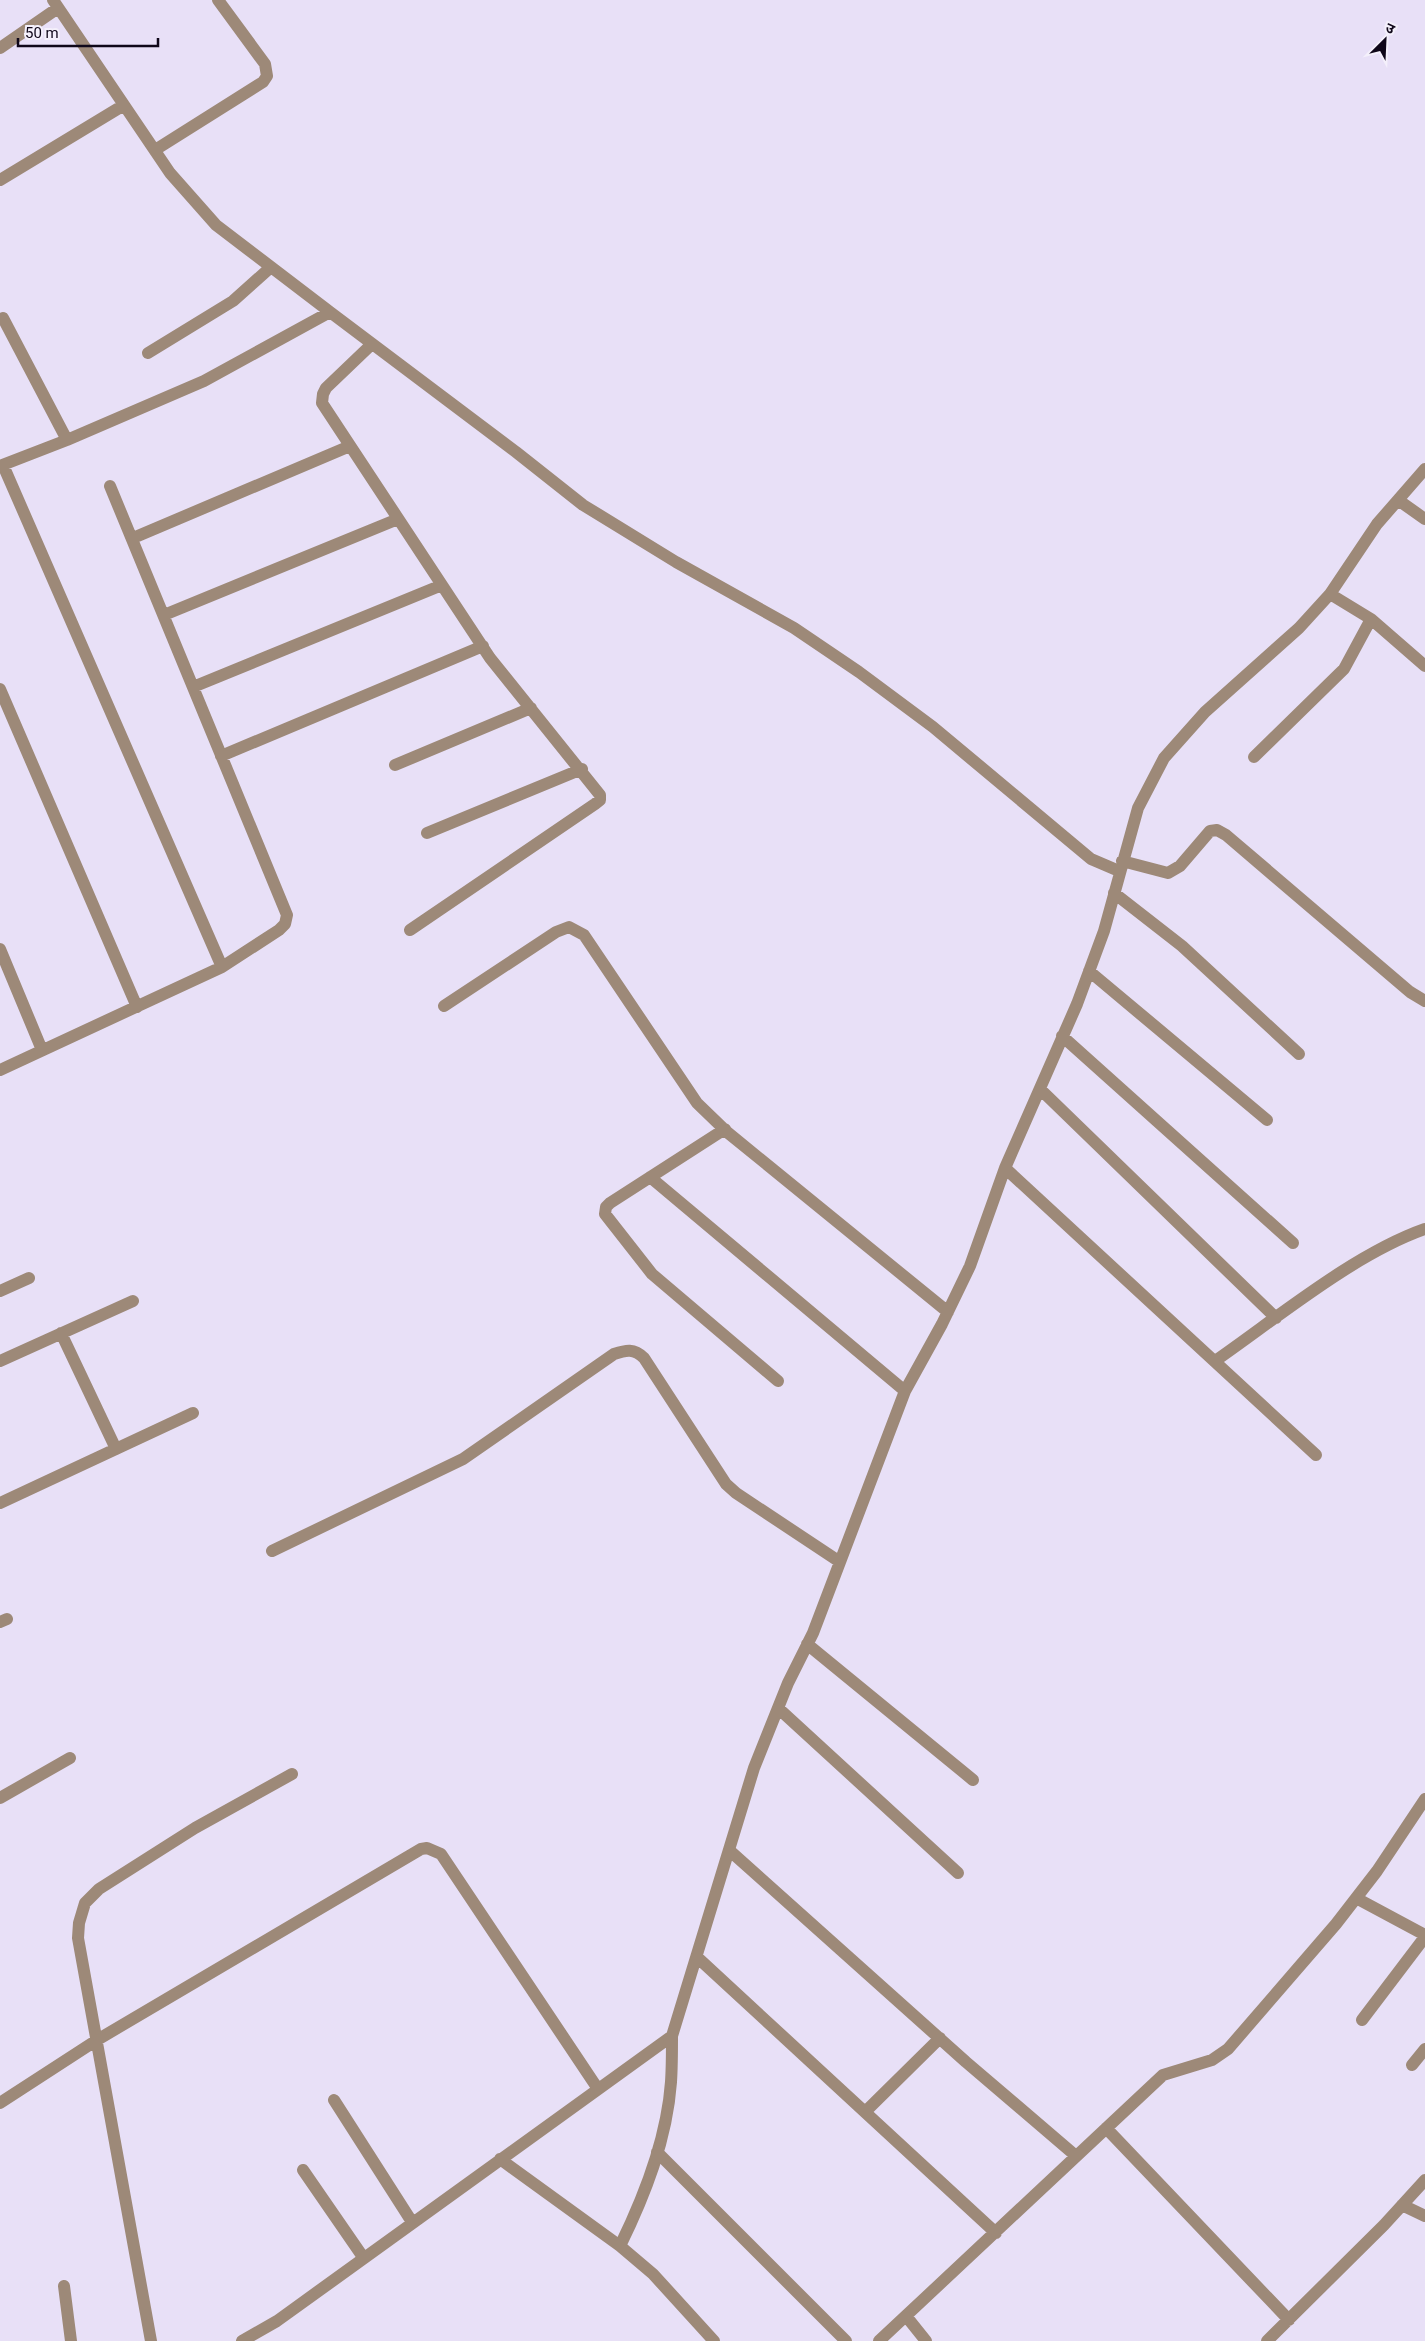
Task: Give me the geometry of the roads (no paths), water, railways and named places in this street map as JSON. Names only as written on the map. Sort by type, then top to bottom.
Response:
[{"type":"street","points":[[155,150],[263,82],[267,76],[265,64],[218,0]]},
{"type":"street","points":[[0,48],[56,4],[170,173],[216,226],[516,452],[583,505],[676,562],[794,628],[859,672],[933,727],[1091,859],[1120,866],[1168,873],[1180,866],[1210,831],[1217,830],[1226,835],[1410,992],[1425,1000]]},
{"type":"street","points":[[0,180],[124,105]]},
{"type":"street","points":[[148,354],[233,301],[271,268]]},
{"type":"street","points":[[222,968],[1,465],[67,440],[204,381],[330,312]]},
{"type":"street","points":[[3,318],[67,440]]},
{"type":"street","points":[[372,344],[326,388],[322,402],[483,646],[600,794],[600,800],[410,930]]},
{"type":"street","points":[[133,538],[350,446]]},
{"type":"street","points":[[620,2246],[639,2206],[657,2152],[671,2083],[672,2036],[698,1958],[754,1768],[840,1562],[905,1391],[948,1312],[970,1266],[1005,1168],[1089,971],[1104,931],[1120,866],[1138,808],[1164,758],[1205,712],[1299,628],[1330,594],[1377,524],[1425,470]]},
{"type":"street","points":[[0,1070],[222,968],[279,930],[285,924],[287,915],[110,486]]},
{"type":"street","points":[[1398,500],[1425,519]]},
{"type":"street","points":[[164,615],[398,519]]},
{"type":"street","points":[[193,687],[442,585]]},
{"type":"street","points":[[1330,594],[1371,619],[1425,666]]},
{"type":"street","points":[[1254,757],[1344,669],[1371,619]]},
{"type":"street","points":[[221,756],[483,646]]},
{"type":"street","points":[[0,689],[137,1007]]},
{"type":"street","points":[[395,765],[531,708]]},
{"type":"street","points":[[428,832],[582,769]]},
{"type":"street","points":[[1114,893],[1182,946],[1299,1054]]},
{"type":"street","points":[[444,1006],[556,932],[569,927],[576,929],[584,935],[697,1103],[724,1129],[948,1312]]},
{"type":"street","points":[[0,949],[42,1050]]},
{"type":"street","points":[[1089,971],[1267,1120]]},
{"type":"street","points":[[1062,1036],[1293,1243]]},
{"type":"street","points":[[1040,1089],[1276,1318]]},
{"type":"street","points":[[724,1129],[610,1203],[606,1207],[605,1214],[652,1274],[778,1381]]},
{"type":"street","points":[[1005,1168],[1316,1455]]},
{"type":"street","points":[[650,1177],[905,1391]]},
{"type":"street","points":[[1215,1361],[1345,1271],[1382,1249],[1425,1229]]},
{"type":"street","points":[[0,1291],[29,1278]]},
{"type":"street","points":[[0,1361],[134,1301]]},
{"type":"street","points":[[61,1333],[116,1449]]},
{"type":"street","points":[[272,1551],[463,1459],[614,1354],[627,1350],[638,1352],[644,1358],[726,1484],[736,1493],[840,1562]]},
{"type":"street","points":[[0,1503],[193,1413]]},
{"type":"street","points":[[807,1644],[973,1780]]},
{"type":"street","points":[[778,1708],[958,1873]]},
{"type":"street","points":[[0,1798],[70,1758]]},
{"type":"street","points":[[150,2341],[78,1938],[79,1923],[85,1903],[99,1889],[187,1833],[292,1774]]},
{"type":"street","points":[[879,2341],[1163,2075],[1212,2060],[1228,2049],[1298,1971],[1356,1898],[1377,1871],[1425,1798]]},
{"type":"street","points":[[0,2103],[97,2040],[421,1849],[428,1848],[441,1854],[598,2089]]},
{"type":"street","points":[[729,1850],[1076,2156]]},
{"type":"street","points":[[1356,1898],[1425,1936],[1362,2020]]},
{"type":"street","points":[[698,1958],[996,2233]]},
{"type":"street","points":[[242,2341],[277,2321],[672,2036]]},
{"type":"street","points":[[865,2112],[940,2038]]},
{"type":"street","points":[[1412,2065],[1425,2049]]},
{"type":"street","points":[[334,2100],[412,2222]]},
{"type":"street","points":[[1106,2128],[1288,2320]]},
{"type":"street","points":[[657,2152],[846,2341]]},
{"type":"street","points":[[500,2159],[620,2246],[653,2274],[714,2341]]},
{"type":"street","points":[[304,2170],[363,2258]]},
{"type":"street","points":[[1267,2341],[1402,2206],[1425,2180]]},
{"type":"street","points":[[1402,2206],[1425,2216]]},
{"type":"street","points":[[64,2286],[71,2341]]},
{"type":"street","points":[[906,2316],[926,2341]]}]
